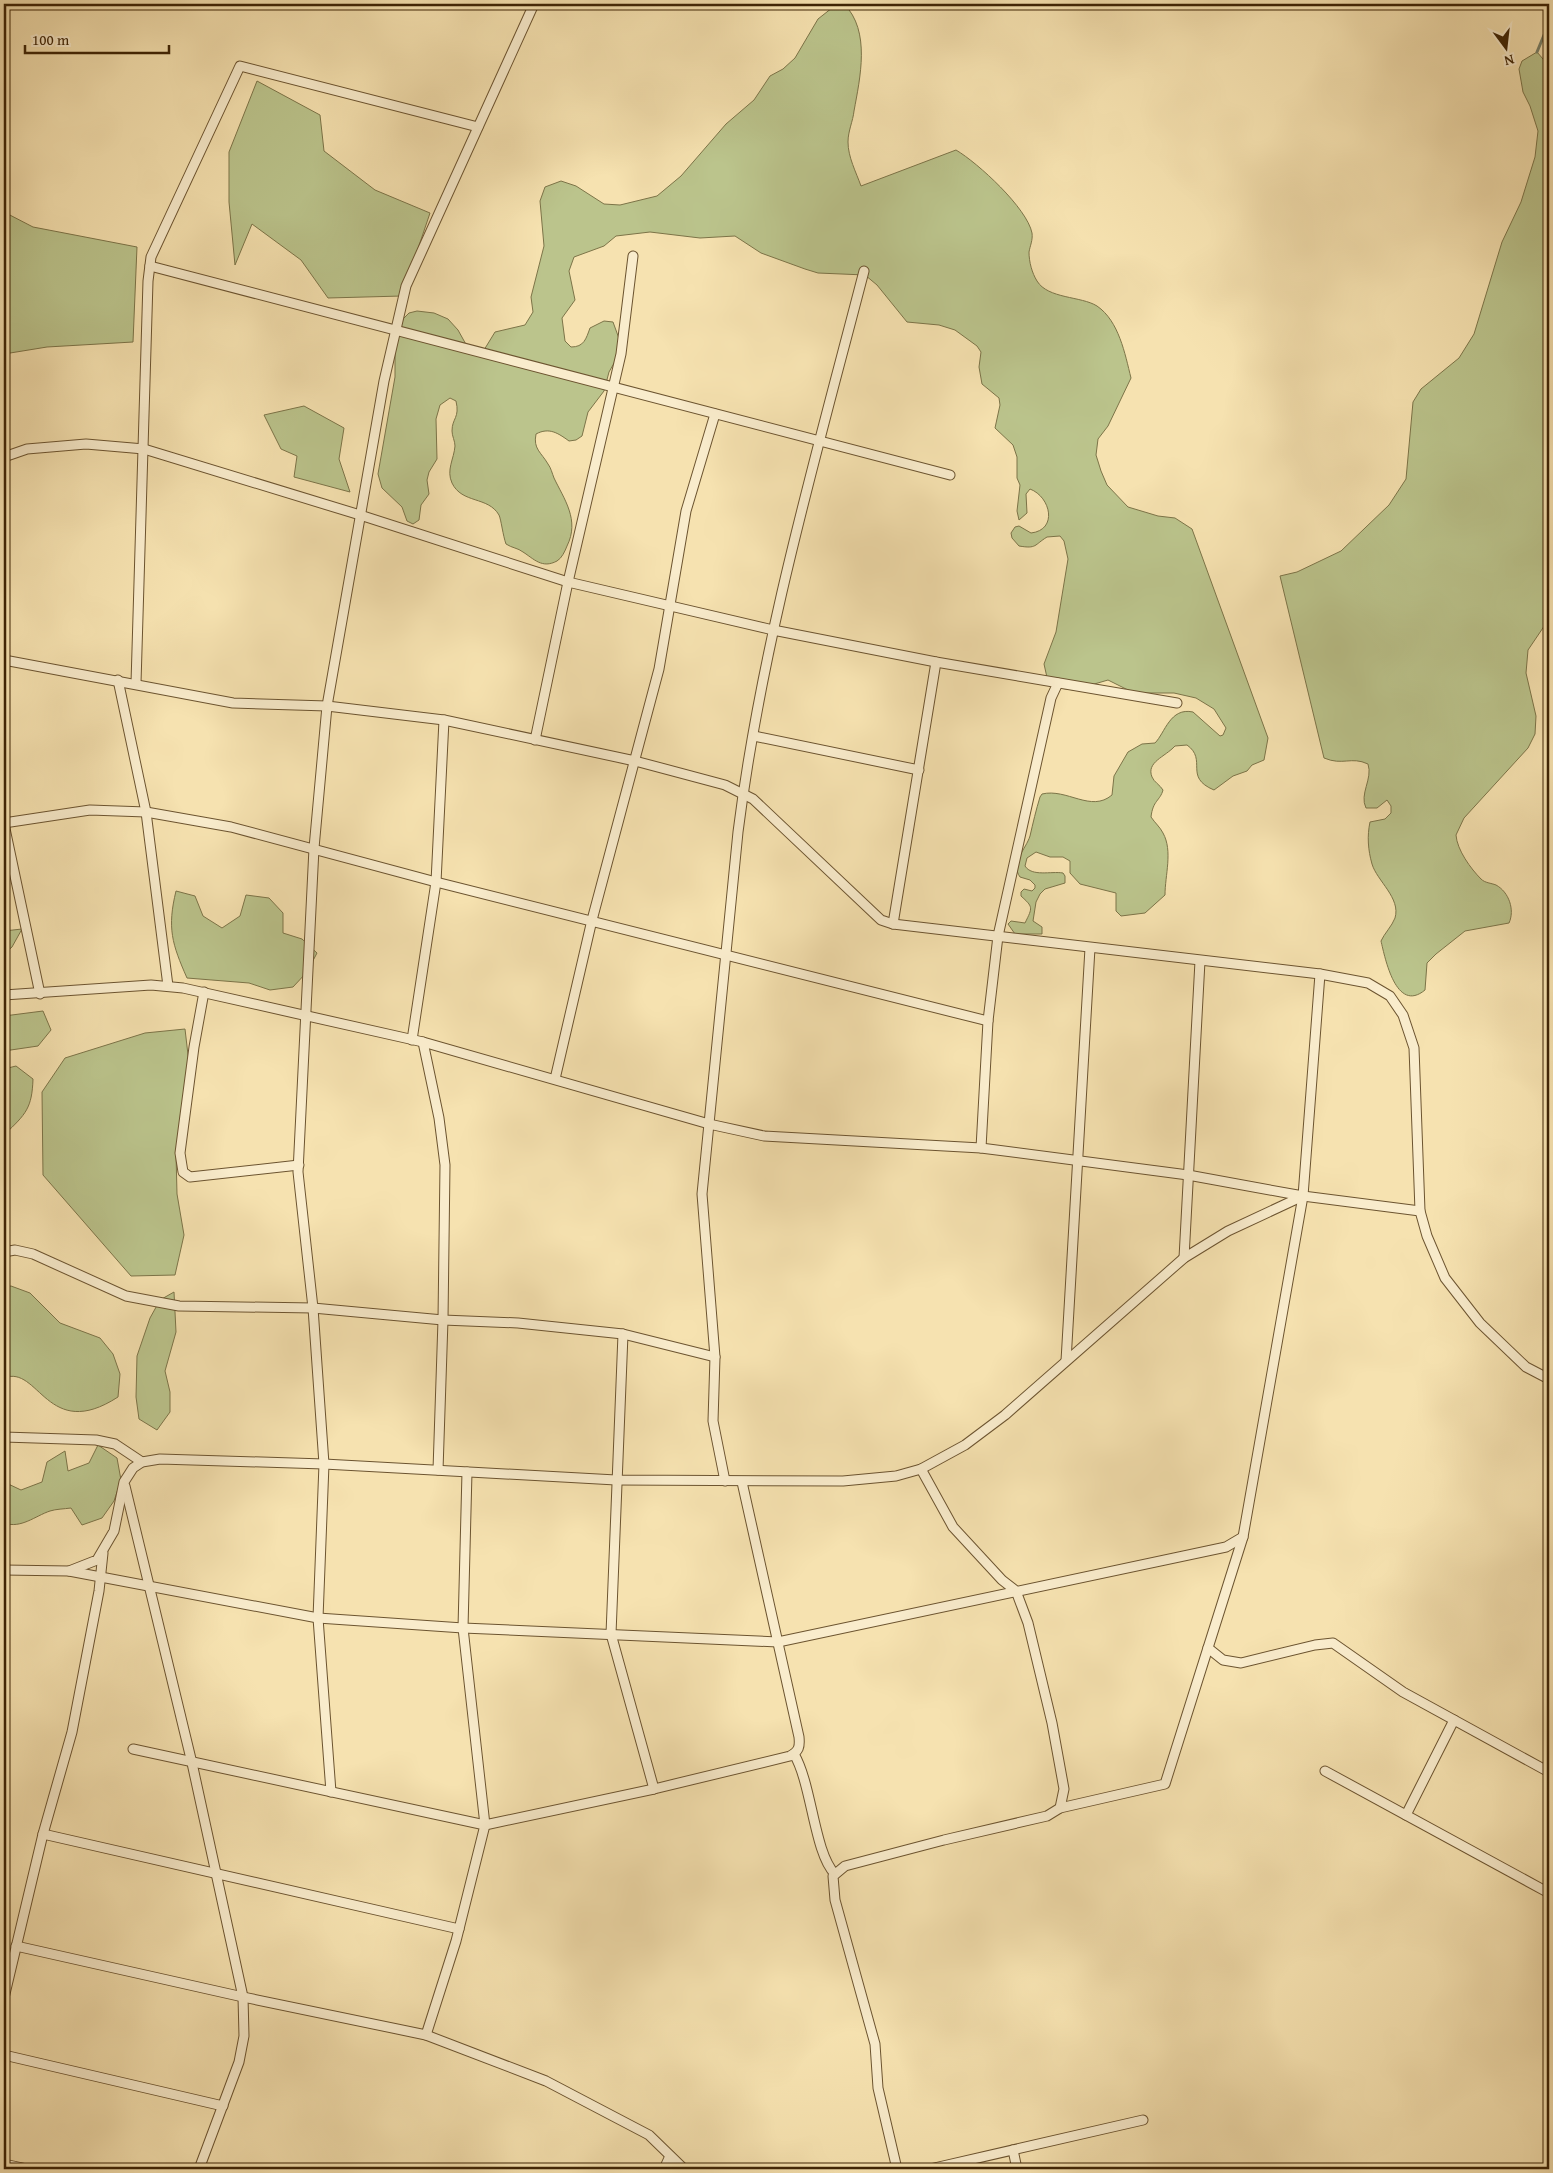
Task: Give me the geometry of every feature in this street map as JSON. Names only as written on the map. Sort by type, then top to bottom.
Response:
[{"type":"street","points":[[331,1792],[318,1618],[324,1464],[313,1308],[299,1165],[314,848],[327,706],[394,330],[406,286],[534,4]]},
{"type":"street","points":[[136,684],[150,266],[157,240],[240,66],[478,127]]},
{"type":"street","points":[[535,740],[568,582],[621,354],[633,256]]},
{"type":"street","points":[[150,266],[950,475]]},
{"type":"street","points":[[725,1481],[713,1421],[714,1357],[702,1194],[743,792],[773,630],[864,271]]},
{"type":"street","points":[[555,1078],[592,920],[659,669],[686,511],[715,414]]},
{"type":"street","points":[[4,457],[27,449],[86,444],[144,449],[360,515],[568,582],[773,630],[936,662],[1178,703]]},
{"type":"street","points":[[4,660],[233,703],[327,706],[444,720],[635,761],[725,785],[743,792],[881,920],[893,924],[1320,974],[1368,983],[1390,996],[1403,1016],[1414,1048],[1420,1211],[1427,1236],[1445,1278],[1480,1323],[1526,1367],[1549,1379]]},
{"type":"street","points":[[893,924],[936,662]]},
{"type":"street","points":[[118,680],[146,812],[168,986]]},
{"type":"street","points":[[981,1148],[988,1021],[998,936],[1051,698],[1058,683]]},
{"type":"street","points":[[412,1040],[436,882],[444,720]]},
{"type":"street","points":[[754,736],[918,770]]},
{"type":"street","points":[[40,994],[4,823],[90,810],[146,812],[231,827],[436,882],[988,1021]]},
{"type":"street","points":[[1066,1361],[1090,948]]},
{"type":"street","points":[[1184,1258],[1200,961]]},
{"type":"street","points":[[897,2169],[878,2088],[875,2044],[835,1900],[832,1884],[835,1874],[845,1866],[1047,1816],[1060,1808],[1165,1784],[1243,1537],[1303,1196],[1320,974]]},
{"type":"street","points":[[4,995],[151,985],[168,986],[204,992],[423,1042],[555,1078],[709,1124],[764,1136],[981,1148],[1188,1175],[1303,1196],[1420,1211]]},
{"type":"street","points":[[204,992],[194,1047],[180,1153],[183,1172],[190,1177],[299,1165]]},
{"type":"street","points":[[423,1042],[439,1118],[445,1165],[444,1320],[438,1470]]},
{"type":"street","points":[[69,1571],[97,1560],[114,1531],[124,1482],[133,1468],[142,1462],[160,1459],[324,1464],[616,1480],[742,1482],[843,1481],[896,1476],[921,1469],[973,1439],[1005,1416],[1184,1258],[1228,1231],[1303,1196]]},
{"type":"street","points":[[4,1252],[15,1250],[33,1254],[126,1296],[179,1306],[313,1308],[444,1320],[518,1323],[623,1334],[714,1357]]},
{"type":"street","points":[[623,1334],[611,1634],[654,1789]]},
{"type":"street","points":[[4,1437],[96,1440],[115,1444],[142,1462]]},
{"type":"street","points":[[921,1469],[953,1527],[1002,1580],[1016,1590],[1028,1623],[1052,1723],[1064,1789],[1060,1808]]},
{"type":"street","points":[[426,2035],[460,1929],[485,1825],[463,1628],[467,1472]]},
{"type":"street","points":[[124,1482],[192,1763],[243,1997],[244,2036],[239,2062],[199,2169]]},
{"type":"street","points":[[133,1749],[485,1825],[654,1789],[794,1754],[800,1745],[799,1737],[742,1482]]},
{"type":"street","points":[[4,1570],[69,1571],[318,1618],[463,1628],[778,1642],[1226,1546],[1243,1537]]},
{"type":"street","points":[[4,1998],[43,1834],[72,1732],[100,1577],[103,1550]]},
{"type":"street","points":[[1208,1648],[1223,1660],[1241,1663],[1315,1644],[1333,1643],[1403,1692],[1549,1772]]},
{"type":"street","points":[[1406,1815],[1454,1720]]},
{"type":"street","points":[[794,1754],[804,1776],[826,1862],[835,1874]]},
{"type":"street","points":[[1325,1771],[1549,1893]]},
{"type":"street","points":[[43,1834],[216,1875],[460,1929]]},
{"type":"street","points":[[16,1946],[243,1997],[426,2035],[546,2081],[648,2135],[684,2169]]},
{"type":"street","points":[[4,2056],[223,2106]]},
{"type":"street","points":[[930,2169],[1143,2120]]},
{"type":"street","points":[[1013,2150],[1017,2169]]},
{"type":"street","points":[[664,2169],[670,2156]]},
{"type":"street","points":[[4,2164],[27,2169]]},
{"type":"green space","points":[[837,4],[844,4],[852,15],[858,27],[861,41],[861,70],[848,148],[861,186],[956,150],[988,175],[1021,211],[1032,233],[1029,252],[1031,267],[1035,278],[1042,287],[1057,294],[1097,306],[1111,320],[1120,339],[1131,378],[1108,426],[1098,439],[1096,455],[1101,471],[1107,485],[1128,507],[1158,516],[1175,518],[1192,529],[1268,738],[1264,760],[1252,765],[1247,771],[1233,776],[1214,790],[1200,780],[1197,774],[1196,757],[1187,745],[1175,746],[1154,764],[1151,772],[1152,777],[1163,790],[1153,807],[1151,817],[1162,831],[1166,840],[1168,863],[1165,895],[1145,913],[1121,916],[1116,911],[1116,893],[1080,884],[1070,873],[1070,861],[1063,857],[1050,857],[1036,852],[1027,858],[1025,866],[1037,873],[1063,873],[1065,883],[1045,889],[1036,902],[1033,921],[1042,927],[1042,934],[1015,934],[1008,924],[1011,921],[1025,923],[1030,910],[1030,905],[1021,896],[1021,892],[1024,889],[1032,891],[1035,888],[1035,885],[1030,880],[1020,877],[1017,867],[1030,836],[1040,797],[1042,794],[1051,793],[1087,801],[1096,802],[1104,800],[1112,795],[1114,776],[1128,752],[1142,744],[1155,743],[1169,722],[1179,713],[1185,711],[1193,712],[1220,736],[1223,735],[1226,728],[1214,709],[1196,698],[1174,693],[1134,693],[1108,680],[1074,690],[1052,687],[1048,682],[1044,664],[1056,632],[1068,559],[1064,541],[1060,536],[1047,537],[1035,546],[1029,547],[1019,546],[1012,538],[1011,533],[1015,527],[1019,526],[1031,533],[1040,531],[1048,520],[1047,506],[1037,493],[1030,489],[1026,494],[1027,513],[1019,520],[1017,511],[1020,485],[1017,478],[1017,457],[1013,445],[995,428],[1000,405],[999,398],[982,384],[979,367],[981,352],[977,346],[955,330],[939,325],[907,322],[877,285],[865,275],[818,273],[761,253],[735,236],[700,238],[650,232],[616,236],[604,246],[574,257],[569,271],[575,300],[562,318],[565,341],[571,347],[579,346],[586,339],[590,328],[604,321],[613,322],[621,344],[621,351],[609,372],[604,391],[588,412],[582,436],[576,440],[569,441],[549,431],[536,434],[535,439],[538,450],[550,467],[566,502],[571,519],[571,536],[563,554],[557,561],[543,564],[506,544],[500,517],[494,509],[456,490],[450,478],[450,469],[455,446],[452,431],[457,407],[456,401],[450,398],[440,405],[436,419],[437,459],[429,472],[427,480],[429,494],[421,505],[419,520],[413,524],[407,521],[402,507],[382,488],[378,474],[395,377],[395,348],[403,319],[409,313],[417,311],[434,313],[448,319],[458,330],[468,348],[484,350],[495,332],[525,325],[533,312],[531,297],[544,246],[540,201],[545,187],[561,181],[576,186],[604,204],[620,205],[657,196],[681,176],[726,124],[754,100],[770,76],[783,69],[795,58],[818,19]]},
{"type":"green space","points":[[1537,52],[1549,66],[1549,619],[1528,650],[1526,673],[1536,716],[1535,734],[1528,748],[1464,818],[1456,835],[1462,853],[1473,870],[1483,880],[1496,885],[1504,892],[1510,902],[1511,918],[1509,923],[1465,931],[1427,963],[1425,990],[1415,995],[1406,995],[1399,990],[1394,981],[1381,941],[1394,921],[1395,904],[1372,864],[1368,843],[1370,822],[1385,819],[1391,813],[1391,806],[1387,800],[1377,808],[1366,808],[1364,797],[1369,775],[1368,764],[1324,758],[1280,576],[1297,572],[1341,551],[1389,505],[1406,479],[1413,402],[1421,389],[1459,358],[1474,334],[1502,242],[1521,202],[1535,157],[1538,131],[1530,106],[1523,92],[1519,69],[1522,61]]},
{"type":"green space","points":[[257,81],[320,115],[324,151],[375,190],[430,213],[402,296],[328,298],[301,260],[252,224],[235,265],[229,202],[229,152]]},
{"type":"green space","points":[[4,212],[33,227],[137,247],[133,342],[47,347],[4,354]]},
{"type":"green space","points":[[304,406],[344,428],[339,459],[350,492],[294,477],[297,456],[281,449],[264,415]]},
{"type":"green space","points":[[176,891],[195,896],[203,916],[222,928],[240,916],[246,895],[269,898],[283,913],[283,933],[302,939],[317,953],[307,972],[293,987],[270,990],[249,983],[187,978],[172,936],[172,915]]},
{"type":"green space","points":[[22,929],[12,947],[4,954],[4,931]]},
{"type":"green space","points":[[43,1011],[51,1030],[38,1046],[4,1051],[4,1016]]},
{"type":"green space","points":[[185,1029],[190,1072],[176,1154],[177,1194],[184,1235],[175,1275],[131,1276],[43,1175],[42,1092],[65,1058],[145,1033]]},
{"type":"green space","points":[[16,1066],[33,1079],[31,1097],[27,1110],[5,1134],[4,1156],[4,1069]]},
{"type":"green space","points":[[11,1286],[30,1293],[60,1323],[100,1338],[113,1354],[120,1374],[118,1397],[94,1409],[75,1411],[60,1408],[27,1382],[16,1377],[4,1378],[4,1287]]},
{"type":"green space","points":[[174,1292],[176,1332],[165,1371],[170,1392],[170,1412],[157,1430],[139,1419],[136,1397],[137,1356],[150,1318],[160,1300]]},
{"type":"green space","points":[[98,1445],[117,1458],[121,1480],[114,1501],[102,1518],[82,1525],[71,1508],[50,1511],[22,1523],[4,1523],[4,1482],[21,1490],[42,1482],[47,1462],[65,1451],[68,1471],[89,1463]]},
{"type":"waterway","points":[[1537,52],[1549,23]]}]
